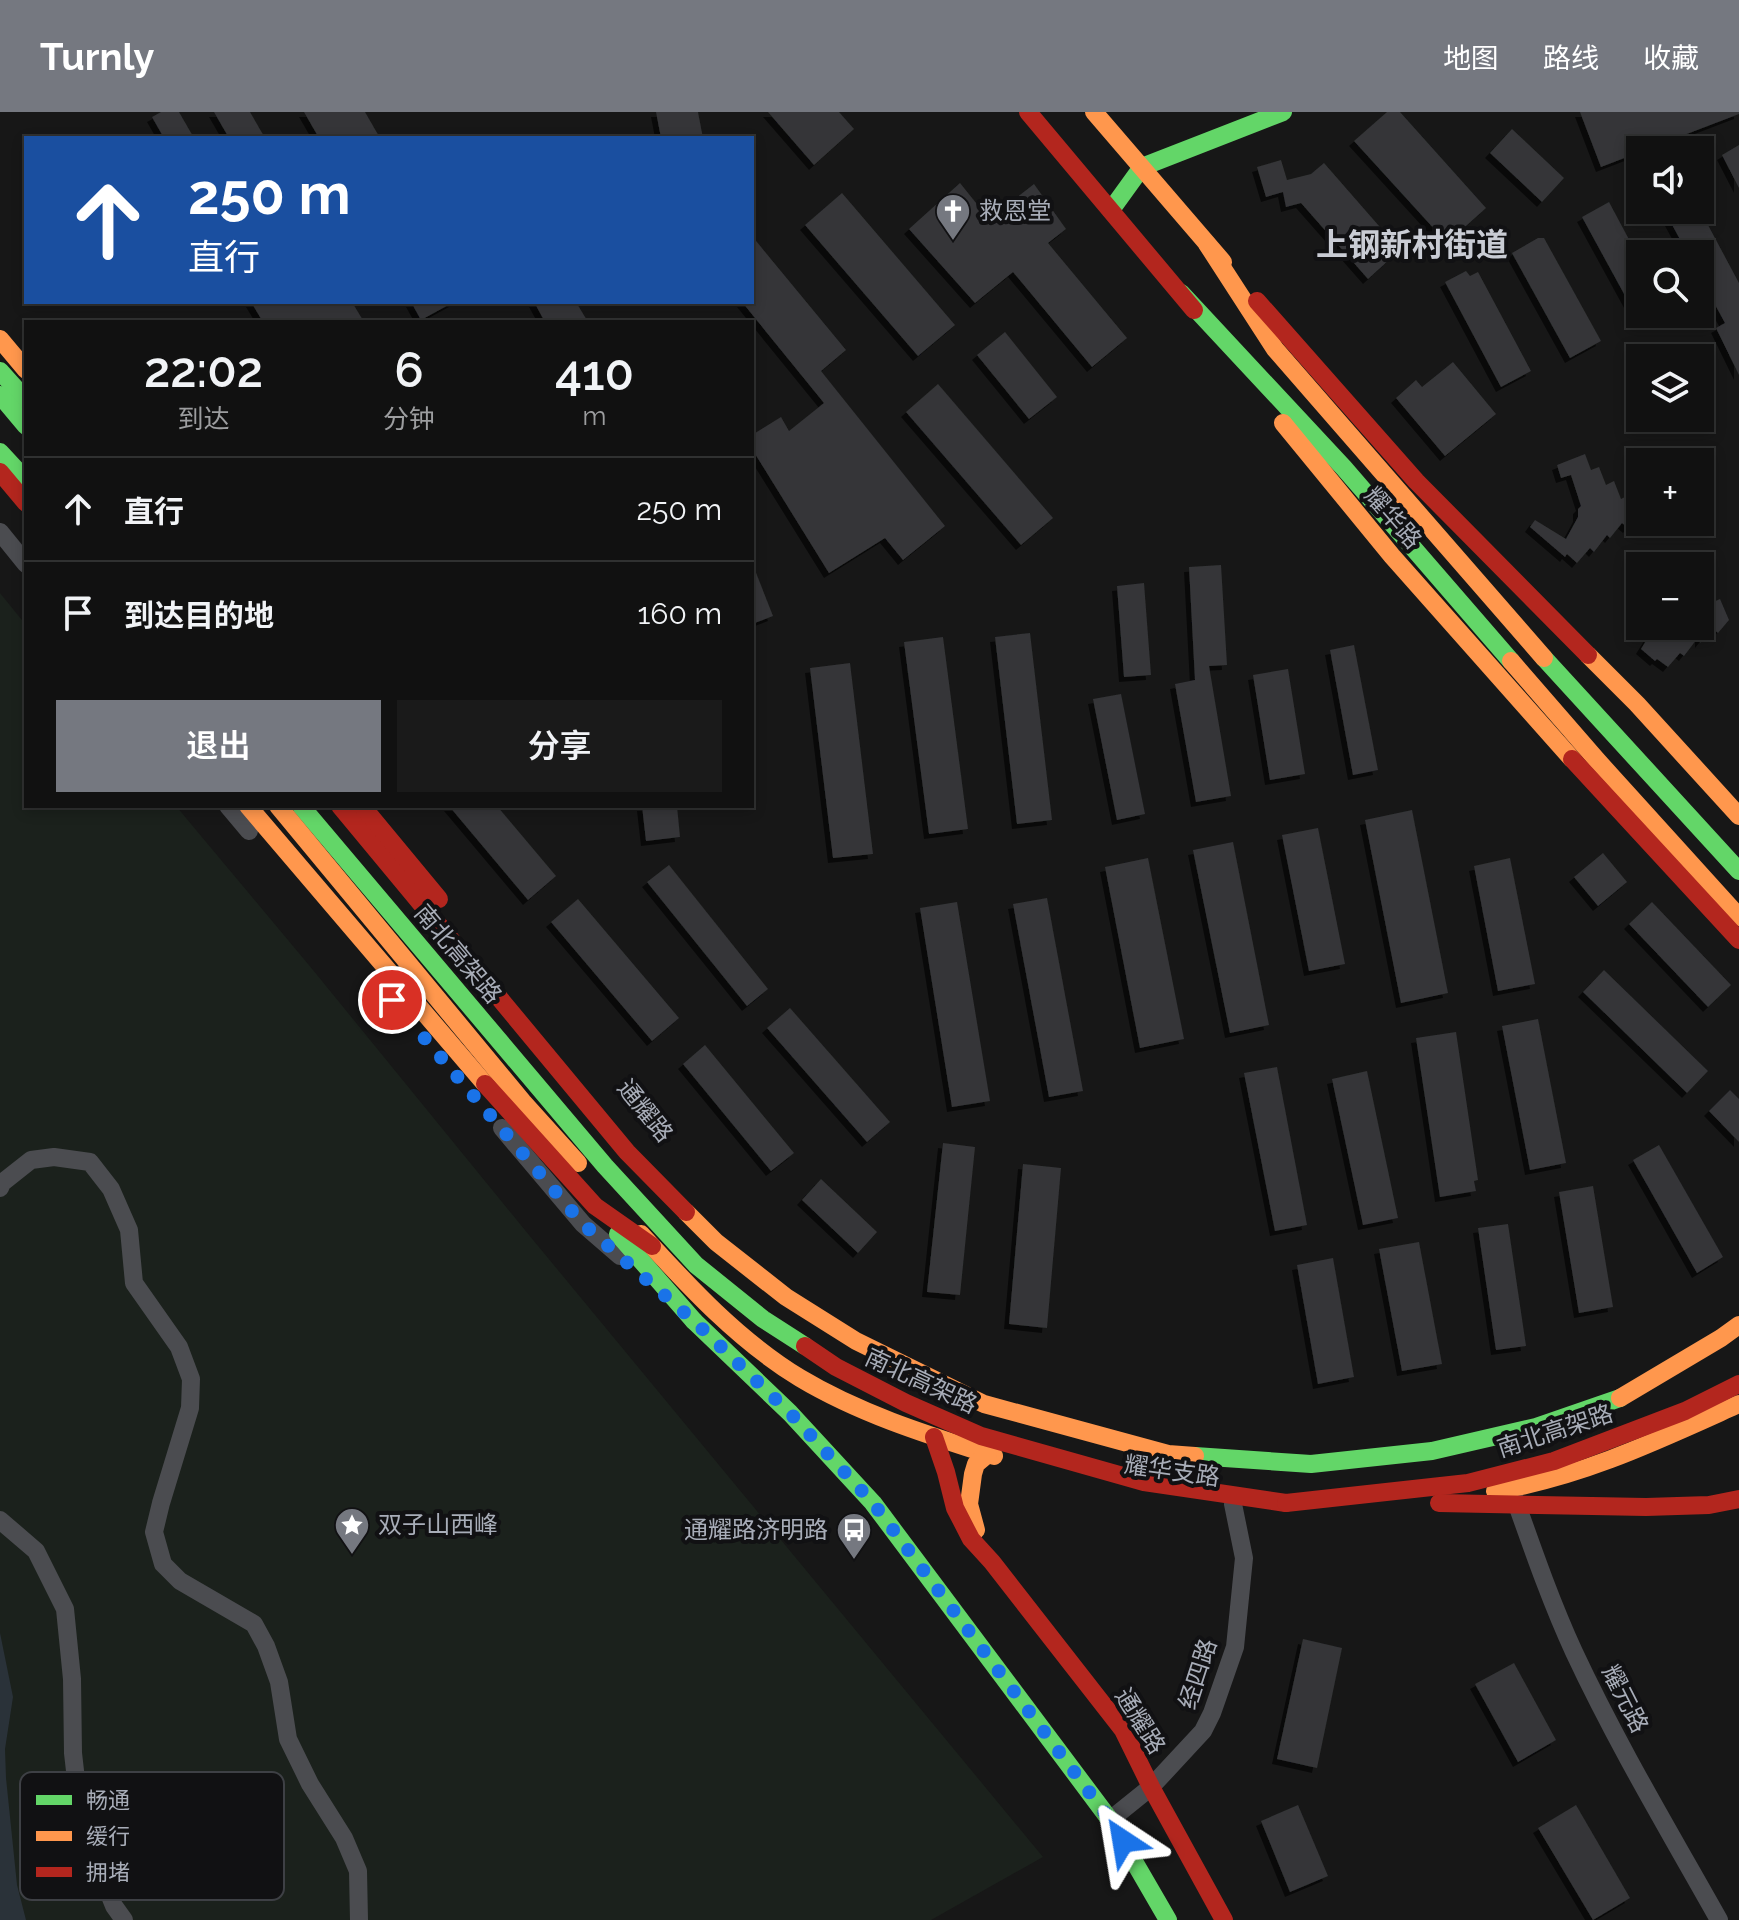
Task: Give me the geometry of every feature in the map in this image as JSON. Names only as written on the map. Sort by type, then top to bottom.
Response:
[{"type":"main road","name":"耀华路","points":[[1028,112],[1181,293],[1332,484],[1476,651],[1739,940]]},
{"type":"main road","name":"耀华路","points":[[1094,112],[1416,481],[1637,704],[1739,816]]},
{"type":"main road","points":[[1111,210],[1142,167],[1283,112]]},
{"type":"main road","points":[[1207,244],[1275,349],[1538,652],[1739,871]]},
{"type":"main road","points":[[1181,293],[1344,468],[1596,759],[1739,917]]},
{"type":"main road","points":[[0,339],[24,368]]},
{"type":"main road","points":[[0,371],[24,398]]},
{"type":"main road","points":[[0,395],[24,424]]},
{"type":"main road","points":[[0,452],[24,478]]},
{"type":"main road","points":[[0,472],[24,501]]},
{"type":"main road","points":[[250,808],[508,1111],[694,1321],[790,1413],[873,1503],[1110,1820],[1168,1920]]},
{"type":"main road","points":[[280,808],[523,1102],[652,1246]]},
{"type":"main road","name":"南北高架路","points":[[303,808],[605,1166],[696,1265],[763,1319],[836,1367],[906,1403],[981,1436],[1144,1482],[1286,1503],[1468,1483],[1554,1461],[1685,1411],[1739,1384]]},
{"type":"main road","name":"南北高架路","points":[[342,808],[627,1152],[716,1242],[786,1297],[856,1341],[984,1404],[1168,1454],[1311,1464],[1432,1451],[1536,1427],[1620,1398],[1739,1345]]},
{"type":"main road","name":"通耀路","points":[[364,808],[672,1182],[731,1239],[798,1290],[870,1338],[951,1378]]},
{"type":"main road","points":[[595,1206],[652,1246]]},
{"type":"main road","name":"耀华支路","points":[[652,1246],[717,1315],[800,1378],[849,1404],[934,1437],[1027,1467],[1149,1494],[1268,1506],[1331,1505],[1512,1489],[1600,1463],[1739,1404]]},
{"type":"main road","points":[[1620,1398],[1739,1325]]},
{"type":"main road","name":"耀华支路","points":[[951,1378],[1040,1409],[1130,1434],[1207,1446],[1282,1452],[1387,1445],[1493,1428],[1555,1409],[1739,1335]]},
{"type":"main road","name":"通耀路","points":[[934,1437],[955,1508],[971,1539],[1123,1730],[1224,1920]]},
{"type":"main road","name":"通耀路","points":[[988,1454],[976,1464],[969,1504],[976,1530],[992,1562]]},
{"type":"main road","points":[[1286,1503],[1646,1507],[1709,1505],[1739,1499]]},
{"type":"street","points":[[0,532],[24,562]]},
{"type":"street","points":[[230,808],[583,1224],[694,1321]]},
{"type":"street","points":[[0,1188],[31,1160],[54,1157],[90,1162],[111,1189],[129,1230],[134,1283],[179,1347],[191,1379],[190,1408],[154,1532],[163,1564],[180,1581],[254,1624],[279,1682],[288,1739],[310,1784],[344,1838],[358,1871],[359,1920]]},
{"type":"street","name":"耀元路","points":[[1512,1489],[1540,1570],[1573,1649],[1610,1725],[1719,1920]]},
{"type":"street","name":"经四路","points":[[1110,1820],[1151,1787],[1203,1731],[1212,1713],[1235,1647],[1244,1558],[1233,1504]]},
{"type":"street","points":[[0,1520],[36,1551],[65,1609],[72,1679],[75,1772]]},
{"type":"street","points":[[112,1900],[124,1920]]},
{"type":"shaded area","points":[[0,593],[24,623],[24,808],[178,808],[1043,1857],[931,1920],[0,1920]]},
{"type":"shaded area","points":[[0,1633],[13,1697],[5,1749],[6,1778],[17,1885],[26,1920],[0,1920]]},
{"type":"building","points":[[161,112],[179,112],[193,136],[163,136],[152,117]]},
{"type":"building","points":[[214,112],[250,112],[264,136],[228,136]]},
{"type":"building","points":[[304,112],[365,112],[379,136],[318,136]]},
{"type":"building","points":[[656,112],[698,112],[703,136],[661,136]]},
{"type":"building","points":[[768,112],[839,112],[854,129],[814,165]]},
{"type":"building","points":[[1387,112],[1400,112],[1486,208],[1447,243],[1354,141]]},
{"type":"building","points":[[1580,112],[1739,112],[1682,136],[1626,136],[1626,157],[1601,167]]},
{"type":"building","points":[[1512,129],[1564,178],[1542,202],[1490,153]]},
{"type":"building","points":[[1739,145],[1739,188],[1722,155]]},
{"type":"building","points":[[1281,160],[1287,180],[1311,174],[1324,163],[1400,250],[1368,279],[1301,203],[1286,207],[1283,192],[1266,197],[1257,167]]},
{"type":"building","points":[[960,183],[989,219],[1034,184],[1066,229],[1048,243],[1127,338],[1092,367],[1013,272],[975,303],[909,229]]},
{"type":"building","points":[[842,193],[955,325],[918,356],[805,225]]},
{"type":"building","points":[[1609,202],[1629,240],[1626,240],[1626,297],[1582,217]]},
{"type":"building","points":[[1672,224],[1707,224],[1739,283],[1739,375],[1716,328],[1725,323],[1714,303],[1714,240],[1680,240]]},
{"type":"building","points":[[754,238],[846,350],[821,371],[945,526],[903,560],[885,538],[829,573],[754,452],[754,434],[781,417],[789,431],[824,403],[744,304],[754,304]]},
{"type":"building","points":[[1538,238],[1544,238],[1601,341],[1570,358],[1512,253]]},
{"type":"building","points":[[1466,271],[1470,276],[1478,272],[1531,371],[1501,387],[1445,282]]},
{"type":"building","points":[[252,304],[353,304],[363,320],[262,320]]},
{"type":"building","points":[[412,304],[450,304],[421,320]]},
{"type":"building","points":[[535,304],[577,304],[587,320],[544,320]]},
{"type":"building","points":[[1005,332],[1057,397],[1029,419],[977,355]]},
{"type":"building","points":[[1453,362],[1496,414],[1445,456],[1396,398],[1416,380],[1422,387]]},
{"type":"building","points":[[938,384],[1053,518],[1021,545],[906,412]]},
{"type":"building","points":[[1585,454],[1591,470],[1599,467],[1606,485],[1614,481],[1621,499],[1626,496],[1626,526],[1622,523],[1610,538],[1607,535],[1594,552],[1590,548],[1577,563],[1567,554],[1565,557],[1530,527],[1535,520],[1566,539],[1578,517],[1581,506],[1571,475],[1561,478],[1557,465]]},
{"type":"building","points":[[1221,565],[1227,665],[1209,666],[1231,796],[1196,802],[1175,684],[1195,680],[1189,567]]},
{"type":"building","points":[[754,568],[773,616],[754,623]]},
{"type":"building","points":[[1144,583],[1151,675],[1124,677],[1117,586]]},
{"type":"building","points":[[1720,599],[1729,620],[1718,633],[1714,630],[1714,602]]},
{"type":"building","points":[[1030,633],[1052,820],[1017,824],[995,637]]},
{"type":"building","points":[[943,637],[968,829],[929,834],[904,642]]},
{"type":"building","points":[[1646,640],[1696,640],[1684,656],[1680,653],[1668,667],[1641,649]]},
{"type":"building","points":[[1354,645],[1378,770],[1353,775],[1330,650]]},
{"type":"building","points":[[850,663],[873,854],[833,858],[810,668]]},
{"type":"building","points":[[1288,669],[1305,774],[1270,780],[1253,675]]},
{"type":"building","points":[[1121,694],[1145,814],[1117,820],[1093,699]]},
{"type":"building","points":[[451,808],[499,808],[556,876],[528,900]]},
{"type":"building","points":[[642,808],[677,808],[680,837],[646,841]]},
{"type":"building","points":[[1412,810],[1448,993],[1401,1003],[1365,820]]},
{"type":"building","points":[[1318,828],[1345,964],[1309,971],[1282,835]]},
{"type":"building","points":[[1233,842],[1269,1025],[1230,1033],[1193,850]]},
{"type":"building","points":[[1603,853],[1627,882],[1598,906],[1574,877]]},
{"type":"building","points":[[1148,858],[1184,1039],[1140,1048],[1105,867]]},
{"type":"building","points":[[1510,858],[1535,984],[1498,991],[1474,866]]},
{"type":"building","points":[[669,865],[768,989],[747,1006],[647,882]]},
{"type":"building","points":[[1047,898],[1083,1091],[1049,1097],[1013,904]]},
{"type":"building","points":[[578,899],[679,1018],[652,1041],[551,922]]},
{"type":"building","points":[[957,902],[990,1101],[952,1107],[920,908]]},
{"type":"building","points":[[1652,902],[1731,985],[1708,1007],[1629,924]]},
{"type":"building","points":[[1604,970],[1708,1071],[1687,1093],[1583,992]]},
{"type":"building","points":[[790,1008],[890,1122],[867,1142],[767,1028]]},
{"type":"building","points":[[1538,1019],[1566,1163],[1530,1170],[1502,1026]]},
{"type":"building","points":[[1456,1032],[1478,1180],[1474,1181],[1476,1191],[1440,1197],[1416,1038]]},
{"type":"building","points":[[705,1045],[794,1153],[771,1171],[683,1064]]},
{"type":"building","points":[[1277,1067],[1307,1225],[1275,1231],[1244,1073]]},
{"type":"building","points":[[1367,1071],[1398,1218],[1363,1225],[1332,1079]]},
{"type":"building","points":[[1730,1090],[1739,1099],[1739,1142],[1709,1111]]},
{"type":"building","points":[[943,1143],[975,1147],[960,1295],[927,1292]]},
{"type":"building","points":[[1659,1145],[1723,1257],[1697,1273],[1633,1160]]},
{"type":"building","points":[[1023,1164],[1061,1168],[1047,1328],[1009,1324]]},
{"type":"building","points":[[821,1179],[877,1232],[858,1253],[802,1200]]},
{"type":"building","points":[[1593,1186],[1613,1307],[1579,1313],[1559,1192]]},
{"type":"building","points":[[1508,1224],[1526,1346],[1496,1350],[1478,1228]]},
{"type":"building","points":[[1419,1242],[1442,1364],[1402,1371],[1379,1249]]},
{"type":"building","points":[[1333,1258],[1354,1377],[1318,1384],[1297,1265]]},
{"type":"building","points":[[1303,1639],[1342,1648],[1317,1768],[1277,1759]]},
{"type":"building","points":[[1514,1663],[1556,1740],[1518,1762],[1475,1684]]},
{"type":"building","points":[[1298,1805],[1328,1876],[1290,1892],[1261,1821]]},
{"type":"building","points":[[1576,1805],[1630,1898],[1593,1920],[1538,1828]]},
{"type":"traffic: fast","points":[[1111,210],[1142,167],[1283,112]]},
{"type":"traffic: fast","points":[[1181,293],[1344,468],[1511,661]]},
{"type":"traffic: fast","points":[[0,371],[24,398]]},
{"type":"traffic: fast","points":[[0,395],[24,424]]},
{"type":"traffic: fast","points":[[0,452],[24,478]]},
{"type":"traffic: fast","points":[[1544,658],[1739,871]]},
{"type":"traffic: fast","points":[[303,808],[605,1166],[696,1265],[763,1319],[805,1346]]},
{"type":"traffic: fast","points":[[618,1234],[694,1321]]},
{"type":"traffic: fast","points":[[694,1321],[790,1413],[873,1503],[1110,1820],[1168,1920]]},
{"type":"traffic: fast","points":[[1195,1456],[1311,1464],[1432,1451],[1536,1427],[1620,1398]]},
{"type":"traffic: slow","points":[[1094,112],[1223,262]]},
{"type":"traffic: slow","points":[[1207,244],[1275,349],[1544,658]]},
{"type":"traffic: slow","points":[[0,339],[24,368]]},
{"type":"traffic: slow","points":[[1283,423],[1392,556],[1572,759]]},
{"type":"traffic: slow","points":[[1588,655],[1739,816]]},
{"type":"traffic: slow","points":[[1511,661],[1739,917]]},
{"type":"traffic: slow","points":[[250,808],[485,1084]]},
{"type":"traffic: slow","points":[[280,808],[523,1102],[578,1163]]},
{"type":"traffic: slow","points":[[686,1212],[716,1242],[786,1297],[856,1341],[984,1404],[1168,1454],[1195,1456]]},
{"type":"traffic: slow","points":[[641,1234],[696,1293],[736,1330],[800,1378],[870,1413],[994,1456]]},
{"type":"traffic: slow","points":[[1620,1398],[1739,1325]]},
{"type":"traffic: slow","points":[[1495,1491],[1589,1467],[1650,1444],[1739,1404]]},
{"type":"traffic: slow","points":[[976,1530],[969,1504],[973,1474],[976,1464],[988,1454]]},
{"type":"traffic: jam","points":[[1028,112],[1194,310]]},
{"type":"traffic: jam","points":[[1257,301],[1416,481],[1588,655]]},
{"type":"traffic: jam","points":[[0,472],[24,501]]},
{"type":"traffic: jam","points":[[1572,759],[1739,940]]},
{"type":"traffic: jam","points":[[342,808],[627,1152],[686,1212]]},
{"type":"traffic: jam","points":[[364,808],[439,899]]},
{"type":"traffic: jam","points":[[485,1084],[595,1206],[652,1246]]},
{"type":"traffic: jam","points":[[805,1346],[836,1367],[906,1403],[981,1436],[1144,1482],[1286,1503]]},
{"type":"traffic: jam","points":[[1286,1503],[1468,1483],[1554,1461],[1685,1411],[1739,1384]]},
{"type":"traffic: jam","points":[[934,1437],[955,1508],[971,1539],[1123,1730],[1224,1920]]},
{"type":"traffic: jam","points":[[1439,1503],[1646,1507],[1709,1505],[1739,1499]]},
{"type":"place","name":"救恩堂","points":[[953,242]]},
{"type":"place","name":"双子山西峰","points":[[352,1556]]},
{"type":"place","name":"通耀路济明路","points":[[854,1561]]},
{"type":"district","name":"上钢新村街道","points":[[1412,245]]},
{"type":"route","points":[[392,1000],[583,1224],[694,1321],[790,1413],[873,1503],[1123,1841]]}]
